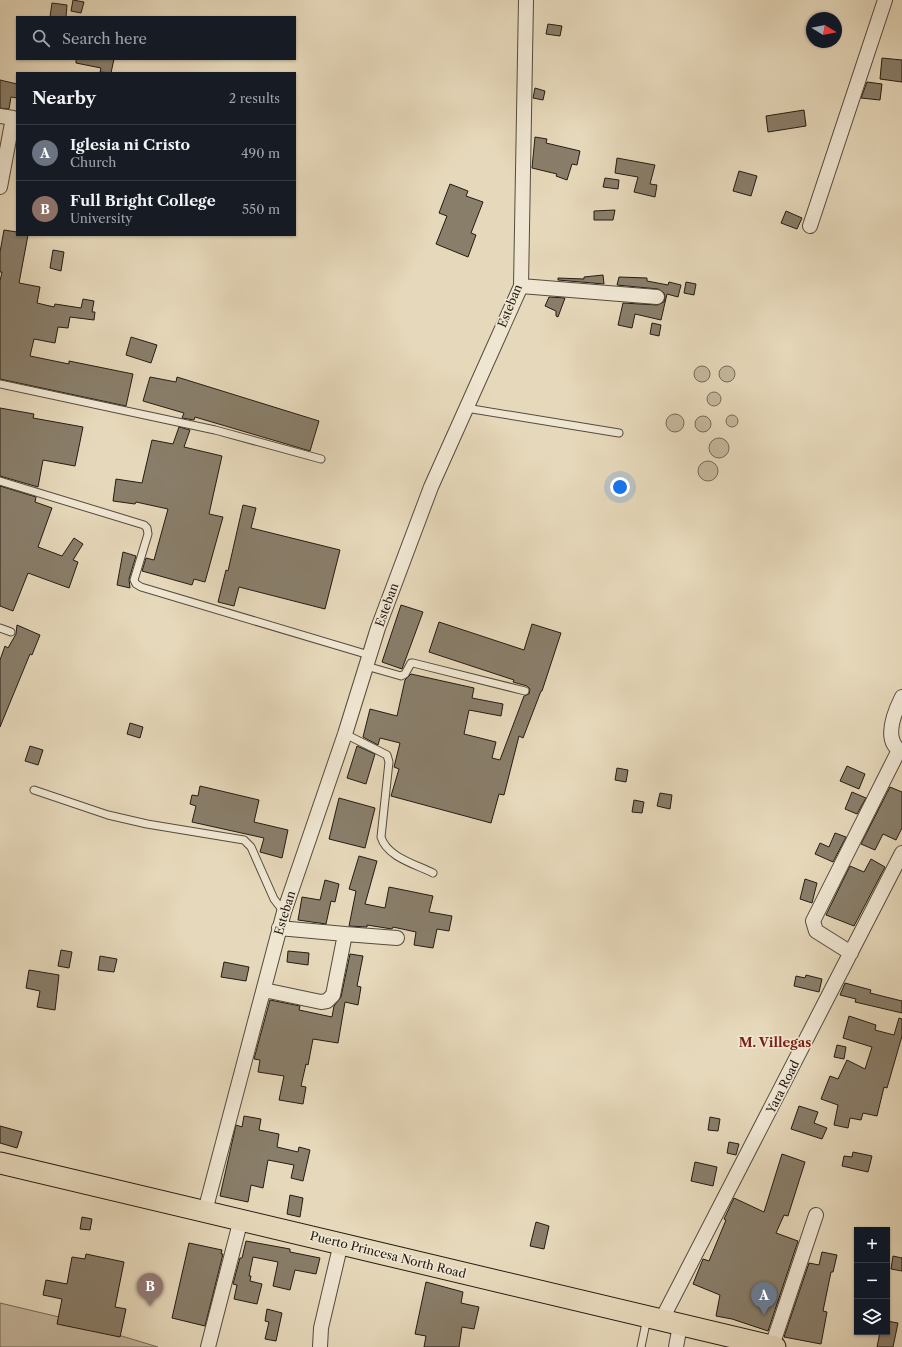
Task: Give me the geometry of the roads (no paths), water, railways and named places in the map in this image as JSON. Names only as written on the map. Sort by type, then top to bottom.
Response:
[{"type":"main road","name":"Puerto Princesa North Road","points":[[0,1163],[241,1219],[774,1347]]},
{"type":"street","name":"Esteban","points":[[205,1211],[279,928],[345,734],[368,661],[431,487],[521,286],[526,0]]},
{"type":"street","points":[[810,226],[885,0]]},
{"type":"street","points":[[0,187],[10,117]]},
{"type":"street","points":[[521,286],[657,297]]},
{"type":"street","points":[[851,953],[816,931],[813,921],[901,751],[893,739],[891,722],[902,697]]},
{"type":"street","name":"Yara Road","points":[[676,1347],[663,1321],[902,853]]},
{"type":"street","points":[[279,928],[397,938]]},
{"type":"street","points":[[264,990],[327,1002],[333,995],[345,934]]},
{"type":"street","points":[[774,1347],[816,1215]]},
{"type":"street","points":[[208,1347],[241,1219]]},
{"type":"street","points":[[320,1347],[321,1328],[341,1243]]},
{"type":"lane","points":[[0,384],[215,430],[321,459]]},
{"type":"lane","points":[[466,408],[619,433]]},
{"type":"lane","points":[[0,481],[144,525],[148,534],[134,580],[141,588],[368,661],[401,676],[405,674],[410,663],[413,663],[525,692]]},
{"type":"lane","points":[[0,628],[11,632]]},
{"type":"lane","points":[[345,734],[387,755],[389,762],[381,837],[383,844],[393,854],[432,873]]},
{"type":"lane","points":[[34,790],[121,818],[147,824],[244,840],[251,847],[274,899],[284,912]]},
{"type":"lane","points":[[641,1347],[663,1321]]},
{"type":"place","name":"Full Bright College","points":[[150,1306]]},
{"type":"place","name":"Iglesia ni Cristo","points":[[764,1315]]},
{"type":"district","name":"M. Villegas","points":[[775,1042]]}]
